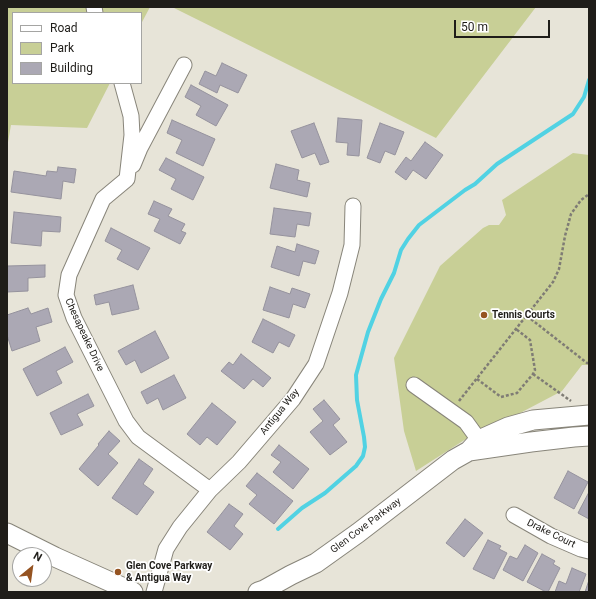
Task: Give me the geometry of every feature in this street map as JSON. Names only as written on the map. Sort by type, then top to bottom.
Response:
[{"type":"main road","name":"Glen Cove Parkway","points":[[258,592],[291,574],[316,563],[358,533],[453,460],[477,447],[508,427],[533,420],[589,415]]},
{"type":"main road","name":"Glen Cove Parkway","points":[[477,447],[589,436]]},
{"type":"main road","points":[[7,533],[55,557],[133,592]]},
{"type":"street","points":[[127,179],[140,148],[184,65]]},
{"type":"street","points":[[122,84],[131,116],[132,135],[127,179]]},
{"type":"street","name":"Chesapeake Drive","points":[[127,179],[103,199],[69,275],[66,295],[74,318],[126,421],[138,437],[210,490]]},
{"type":"street","name":"Antigua Way","points":[[154,592],[166,549],[180,527],[210,490],[239,462],[293,399],[316,364],[340,293],[352,244],[353,206]]},
{"type":"street","points":[[414,385],[466,422],[477,447]]},
{"type":"street","name":"Drake Court","points":[[514,515],[551,536],[589,551]]},
{"type":"path","points":[[451,412],[553,282],[559,269],[571,214],[581,200],[589,194]]},
{"type":"path","points":[[527,316],[587,363],[589,362]]},
{"type":"path","points":[[477,379],[501,397],[517,393],[533,374],[535,370],[530,340],[516,329]]},
{"type":"path","points":[[533,374],[571,401],[577,401]]},
{"type":"green space","points":[[7,7],[150,7],[142,22],[142,12],[12,12],[12,84],[109,84],[87,128],[11,125],[7,148]]},
{"type":"green space","points":[[172,7],[536,7],[436,138]]},
{"type":"green space","points":[[573,153],[589,155],[589,365],[582,365],[562,391],[503,422],[466,439],[416,471],[404,431],[394,358],[440,266],[483,228],[489,225],[499,225],[506,215],[502,200]]},
{"type":"building","points":[[222,63],[247,75],[238,93],[220,85],[217,93],[199,84],[205,71],[216,76]]},
{"type":"building","points":[[191,85],[228,105],[216,126],[196,115],[201,106],[185,97]]},
{"type":"building","points":[[338,118],[362,120],[359,156],[347,155],[348,143],[336,142]]},
{"type":"building","points":[[172,120],[215,139],[203,166],[176,153],[182,140],[167,133]]},
{"type":"building","points":[[314,123],[329,162],[320,165],[315,153],[302,158],[291,131]]},
{"type":"building","points":[[380,123],[404,132],[395,155],[385,151],[380,163],[367,158]]},
{"type":"building","points":[[425,142],[443,155],[426,179],[413,170],[406,180],[395,172],[406,157],[411,161]]},
{"type":"building","points":[[166,158],[204,177],[193,200],[171,189],[176,179],[159,170]]},
{"type":"building","points":[[276,164],[299,170],[297,180],[310,183],[307,197],[270,188]]},
{"type":"building","points":[[58,167],[76,169],[74,183],[63,181],[61,199],[11,192],[14,171],[46,176],[47,171],[57,172]]},
{"type":"building","points":[[154,201],[172,209],[168,216],[185,224],[181,231],[186,233],[180,244],[154,231],[160,219],[148,214]]},
{"type":"building","points":[[274,208],[311,213],[309,226],[297,224],[295,237],[270,234]]},
{"type":"building","points":[[14,212],[61,217],[60,232],[42,231],[41,246],[11,243]]},
{"type":"building","points":[[111,228],[150,248],[138,270],[117,259],[122,250],[105,241]]},
{"type":"building","points":[[297,244],[319,251],[315,264],[303,261],[299,276],[271,267],[277,246],[295,252]]},
{"type":"building","points":[[45,265],[45,277],[28,278],[28,291],[7,292],[7,266]]},
{"type":"building","points":[[133,285],[139,309],[112,315],[109,302],[96,305],[94,295]]},
{"type":"building","points":[[270,287],[290,294],[292,288],[310,294],[305,308],[293,304],[289,318],[263,310]]},
{"type":"building","points":[[28,308],[31,314],[48,308],[52,322],[36,327],[40,341],[12,351],[7,335],[7,315]]},
{"type":"building","points":[[263,319],[295,335],[289,347],[279,342],[273,353],[252,342]]},
{"type":"building","points":[[155,331],[169,358],[141,373],[135,360],[126,365],[118,351]]},
{"type":"building","points":[[65,347],[73,362],[56,371],[62,383],[37,396],[23,369]]},
{"type":"building","points":[[241,354],[271,378],[263,387],[253,379],[244,389],[221,371],[229,362],[233,365]]},
{"type":"building","points":[[174,375],[186,398],[163,410],[158,398],[147,404],[141,392]]},
{"type":"building","points":[[88,394],[94,406],[77,414],[83,425],[61,435],[50,413]]},
{"type":"building","points":[[324,400],[340,419],[333,425],[347,442],[330,455],[310,432],[323,421],[313,409]]},
{"type":"building","points":[[212,403],[236,422],[217,445],[207,437],[200,445],[187,434]]},
{"type":"building","points":[[109,431],[120,441],[108,454],[118,463],[98,486],[79,469]]},
{"type":"building","points":[[279,445],[309,469],[293,489],[273,472],[281,462],[271,455]]},
{"type":"building","points":[[139,459],[153,469],[143,484],[154,492],[137,515],[112,498]]},
{"type":"building","points":[[568,471],[588,482],[574,509],[554,498]]},
{"type":"building","points":[[257,473],[293,501],[274,524],[249,504],[257,495],[246,486]]},
{"type":"building","points":[[589,492],[589,519],[578,513]]},
{"type":"building","points":[[229,504],[243,514],[234,526],[243,534],[230,550],[207,532]]},
{"type":"building","points":[[465,519],[483,533],[464,557],[446,543]]},
{"type":"building","points":[[488,540],[501,546],[499,549],[507,553],[494,579],[473,569]]},
{"type":"building","points":[[525,545],[538,553],[523,581],[503,570],[510,556],[517,559]]},
{"type":"building","points":[[542,554],[555,561],[553,564],[560,568],[548,592],[527,582]]},
{"type":"building","points":[[572,568],[586,574],[579,592],[555,592],[559,581],[566,584]]},
{"type":"building","points":[[589,580],[589,592],[585,592]]},
{"type":"waterway","points":[[278,529],[302,508],[325,493],[356,466],[363,456],[365,447],[357,400],[356,375],[368,332],[381,299],[394,273],[401,250],[408,239],[419,225],[475,184],[497,164],[573,114],[584,97],[589,80]]},
{"type":"place","name":"Tennis Courts","points":[[484,315]]},
{"type":"place","name":"Glen Cove Parkway & Antigua Way","points":[[118,572]]}]
